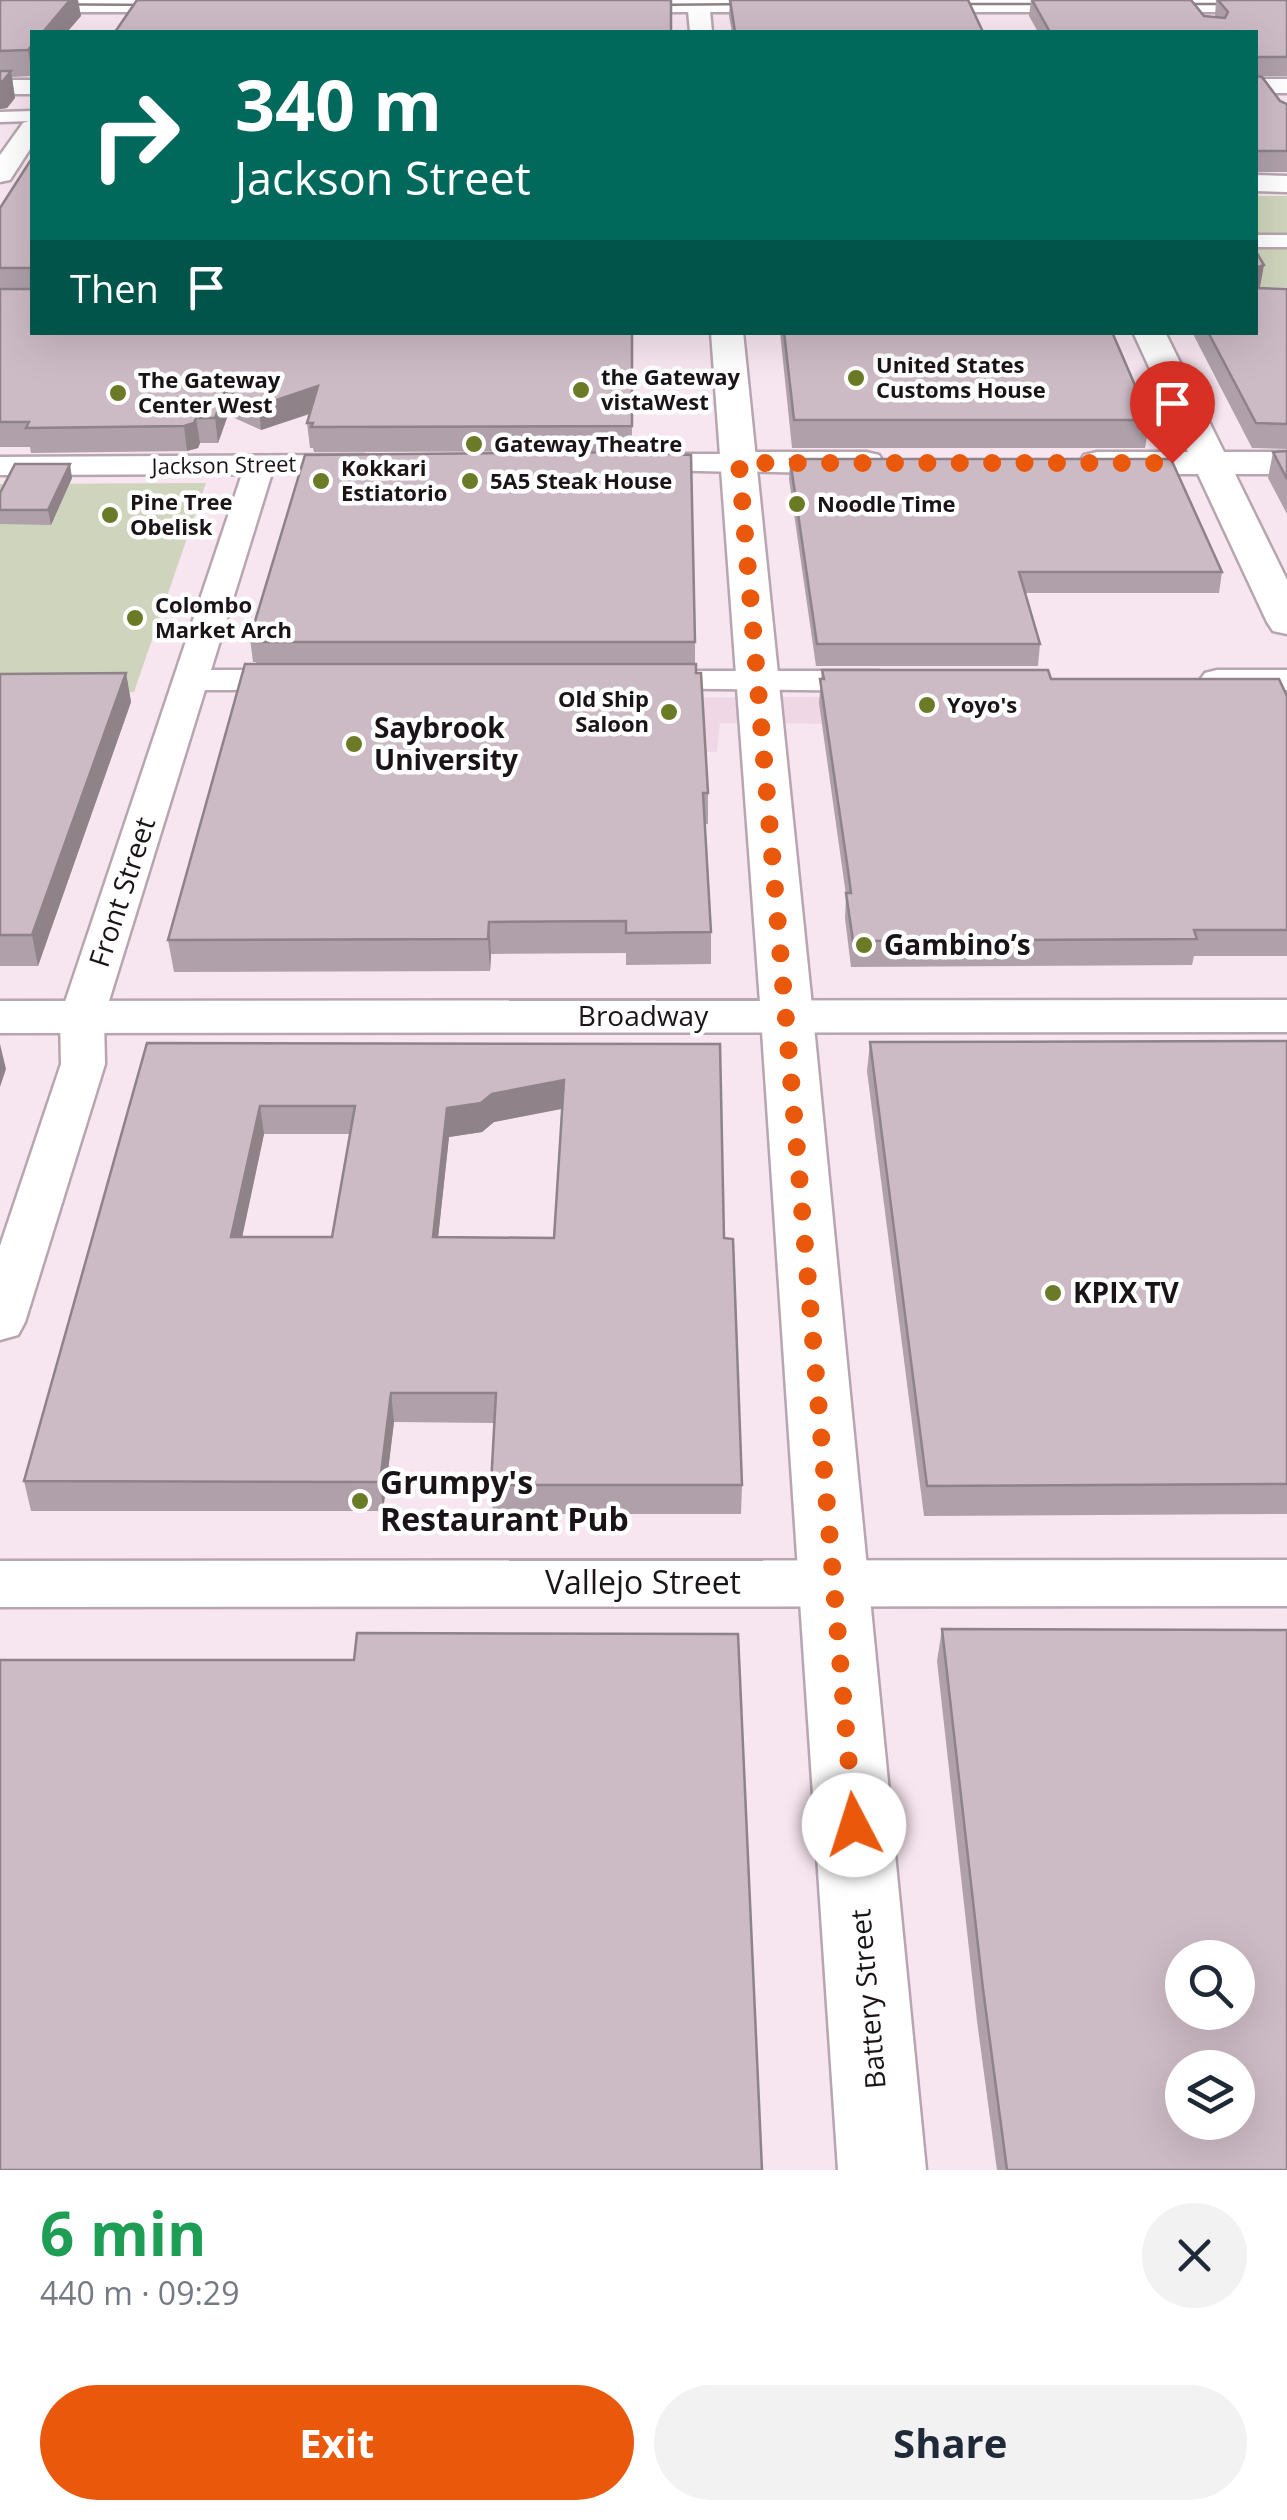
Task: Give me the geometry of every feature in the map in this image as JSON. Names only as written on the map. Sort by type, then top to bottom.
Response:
[{"type":"street","points":[[101,30],[121,3]]},
{"type":"street","points":[[699,3],[701,30]]},
{"type":"street","points":[[866,5],[988,3],[1198,14],[1287,5]]},
{"type":"street","points":[[988,3],[1001,30]]},
{"type":"street","points":[[0,6],[223,5]]},
{"type":"street","points":[[582,5],[827,5]]},
{"type":"street","points":[[0,87],[30,87]]},
{"type":"street","points":[[1,120],[30,116]]},
{"type":"street","points":[[1,120],[30,127]]},
{"type":"street","points":[[8,182],[30,132]]},
{"type":"street","points":[[1258,184],[1287,184]]},
{"type":"street","points":[[1258,241],[1287,241]]},
{"type":"street","name":"Battery Street","points":[[727,335],[882,2170]]},
{"type":"street","points":[[1150,335],[1287,622]]},
{"type":"street","points":[[604,463],[900,463]]},
{"type":"street","points":[[1056,463],[1287,463]]},
{"type":"street","name":"Jackson Street","points":[[0,466],[393,464]]},
{"type":"street","name":"Front Street","points":[[0,1322],[82,1064],[82,1017],[260,466]]},
{"type":"street","points":[[190,680],[332,680]]},
{"type":"street","points":[[611,681],[907,680]]},
{"type":"street","points":[[1178,680],[1287,680]]},
{"type":"street","name":"Broadway","points":[[0,1017],[1287,1016]]},
{"type":"street","name":"Vallejo Street","points":[[0,1584],[1287,1582]]},
{"type":"shaded area","points":[[972,696],[980,725],[720,723],[717,752],[648,751],[648,698]]},
{"type":"green space","points":[[1258,196],[1287,196],[1287,287],[1258,287]]},
{"type":"green space","points":[[206,483],[134,692],[0,693],[0,484]]},
{"type":"building","points":[[0,0],[70,0],[45,30],[30,30],[28,50],[0,51]]},
{"type":"building","points":[[137,0],[671,0],[671,30],[116,30]]},
{"type":"building","points":[[730,0],[968,0],[982,30],[735,30]]},
{"type":"building","points":[[1032,0],[1191,0],[1204,16],[1225,18],[1228,12],[1218,0],[1287,0],[1287,57],[1258,57],[1258,30],[1049,30]]},
{"type":"building","points":[[0,71],[11,71],[0,82]]},
{"type":"building","points":[[1258,76],[1287,104],[1287,151],[1258,151]]},
{"type":"building","name":"The Gateway Center West","points":[[30,161],[30,268],[0,268],[0,208]]},
{"type":"building","points":[[1258,288],[1287,289],[1287,424],[1256,423],[1210,335],[1258,335]]},
{"type":"building","name":"The Gateway Center West","points":[[0,289],[30,289],[30,335],[632,335],[632,426],[311,427],[313,423],[307,423],[318,386],[259,406],[225,391],[215,418],[196,418],[194,423],[184,426],[26,428],[29,422],[0,422]]},
{"type":"building","points":[[784,335],[1113,335],[1150,420],[794,420]]},
{"type":"building","points":[[1287,451],[1287,479],[1273,452]]},
{"type":"building","points":[[305,455],[691,455],[695,642],[253,642],[254,638],[250,638]]},
{"type":"building","points":[[790,459],[1171,459],[1222,572],[1019,572],[1040,644],[817,644]]},
{"type":"building","points":[[15,464],[70,464],[48,510],[0,510],[0,493]]},
{"type":"building","points":[[245,664],[696,664],[696,673],[701,673],[708,793],[703,793],[711,932],[626,933],[626,921],[489,922],[488,939],[168,940]]},
{"type":"building","points":[[822,670],[1048,670],[1051,679],[1279,679],[1287,696],[1287,930],[1194,930],[1197,939],[853,941],[846,893],[851,893],[820,679],[824,679]]},
{"type":"building","points":[[126,673],[32,935],[0,935],[0,674]]},
{"type":"building","name":"KPIX TV","points":[[1287,1041],[1287,1484],[927,1486],[870,1042]]},
{"type":"building","points":[[147,1043],[720,1044],[724,1238],[733,1239],[742,1485],[491,1485],[496,1393],[391,1393],[380,1482],[24,1481]],"holes":[[[564,1080],[554,1238],[433,1237],[447,1108],[481,1103],[492,1094]],[[260,1106],[355,1106],[332,1237],[231,1237]]]},
{"type":"building","points":[[942,1629],[1287,1630],[1287,2170],[1007,2170]]},
{"type":"building","points":[[357,1633],[738,1634],[762,2170],[0,2170],[0,1660],[354,1660]]},
{"type":"tram line","points":[[0,4],[162,5]]},
{"type":"tram line","points":[[642,5],[757,4]]},
{"type":"tram line","points":[[942,4],[1057,4]]},
{"type":"tram line","points":[[1167,4],[1287,4]]},
{"type":"place","name":"United States Customs House","points":[[856,378]]},
{"type":"place","name":"the Gateway vistaWest","points":[[581,390]]},
{"type":"place","name":"The Gateway Center West","points":[[118,393]]},
{"type":"place","name":"Gateway Theatre","points":[[474,444]]},
{"type":"place","name":"Kokkari Estiatorio","points":[[321,481]]},
{"type":"place","name":"5A5 Steak House","points":[[470,481]]},
{"type":"place","name":"Noodle Time","points":[[797,504]]},
{"type":"place","name":"Pine Tree Obelisk","points":[[110,515]]},
{"type":"place","name":"Colombo Market Arch","points":[[135,618]]},
{"type":"place","name":"Yoyo's","points":[[927,705]]},
{"type":"place","name":"Old Ship Saloon","points":[[669,712]]},
{"type":"place","name":"Saybrook University","points":[[354,744]]},
{"type":"place","name":"Gambino’s","points":[[864,945]]},
{"type":"place","name":"KPIX TV","points":[[1053,1293]]},
{"type":"place","name":"Grumpy's Restaurant Pub","points":[[360,1501]]},
{"type":"route","points":[[854,1825],[739,463],[1172,463]]}]
